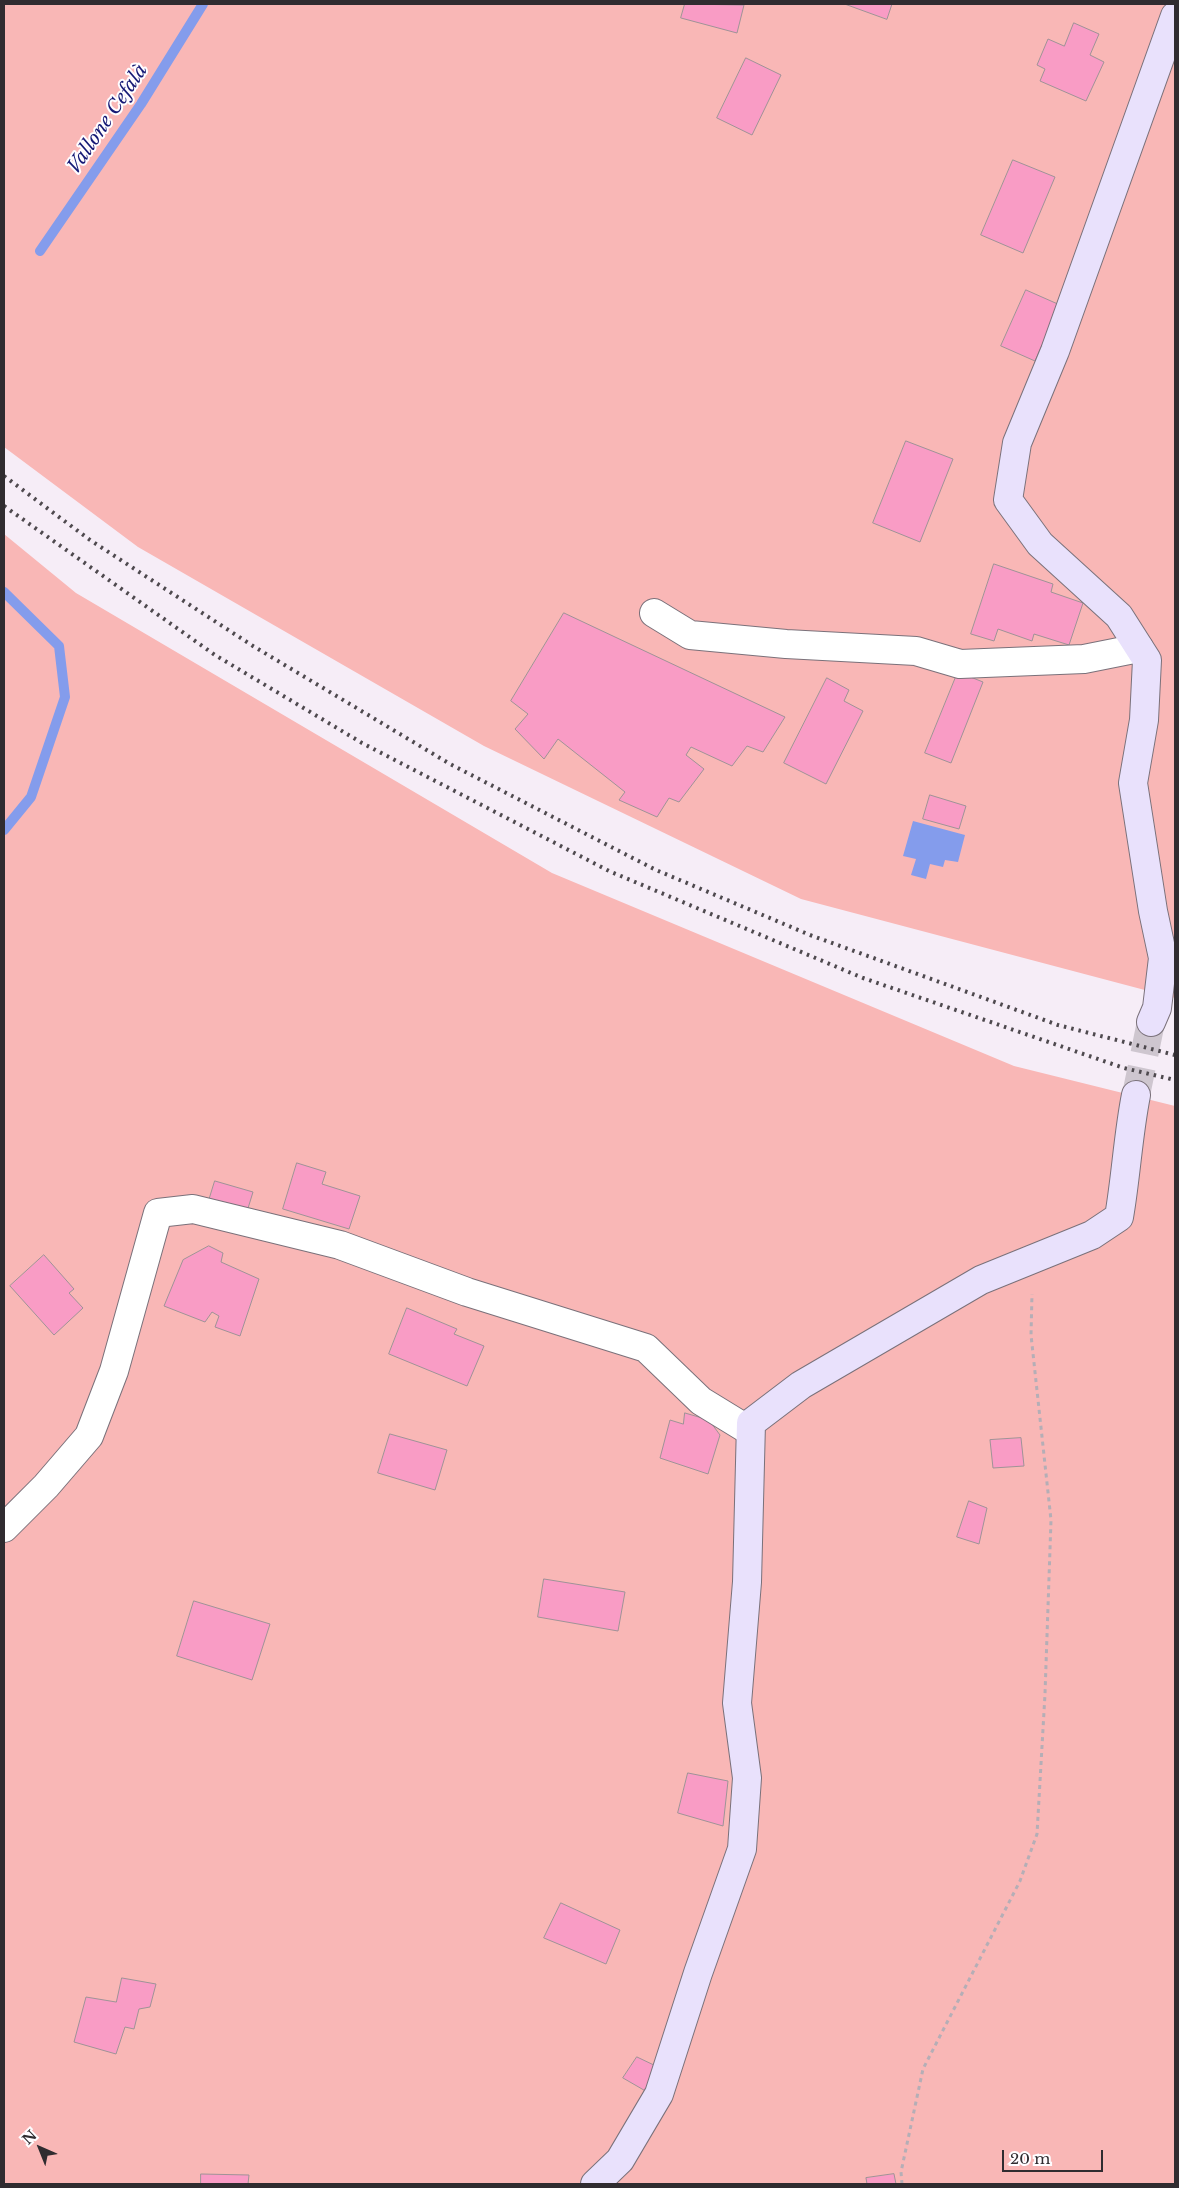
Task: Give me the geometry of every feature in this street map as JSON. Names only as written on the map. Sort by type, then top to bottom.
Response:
[{"type":"street","points":[[1151,1022],[1157,1008],[1163,958],[1153,911],[1133,783],[1144,720],[1147,660],[1119,616],[1040,544],[1008,500],[1017,444],[1055,351],[1175,16]]},
{"type":"street","points":[[654,613],[690,635],[786,644],[916,651],[960,664],[1084,659],[1139,648]]},
{"type":"street","points":[[595,2184],[620,2160],[659,2094],[698,1973],[742,1849],[747,1778],[737,1703],[748,1582],[751,1423],[801,1385],[981,1280],[1092,1235],[1119,1217],[1136,1095]]},
{"type":"street","points":[[4,1528],[46,1486],[89,1436],[114,1371],[158,1212],[193,1209],[340,1245],[467,1292],[646,1348],[701,1401],[750,1431]]},
{"type":"path","points":[[902,2184],[901,2172],[922,2069],[1020,1881],[1037,1834],[1045,1694],[1050,1520],[1031,1335],[1032,1258]]},
{"type":"shaded area","points":[[4,4],[1175,4],[1175,998],[801,899],[484,746],[138,547],[4,447]]},
{"type":"shaded area","points":[[4,534],[76,593],[552,873],[1014,1066],[1175,1106],[1175,2184],[4,2184]]},
{"type":"water","points":[[913,821],[965,835],[958,862],[945,860],[943,867],[930,864],[926,879],[911,875],[916,859],[903,856]]},
{"type":"building","points":[[685,4],[744,5],[737,33],[681,18]]},
{"type":"building","points":[[845,4],[892,4],[887,19]]},
{"type":"building","points":[[1074,23],[1099,34],[1090,55],[1104,62],[1086,101],[1040,81],[1045,69],[1037,65],[1048,39],[1064,46]]},
{"type":"building","points":[[746,58],[781,75],[752,135],[717,118]]},
{"type":"building","points":[[1013,160],[1055,177],[1023,253],[981,235]]},
{"type":"building","points":[[1026,290],[1060,305],[1035,361],[1001,346]]},
{"type":"building","points":[[906,441],[953,459],[920,542],[873,523]]},
{"type":"building","points":[[994,564],[1053,584],[1051,592],[1083,603],[1069,645],[1034,634],[1032,641],[998,629],[994,641],[971,634]]},
{"type":"building","points":[[564,613],[785,717],[763,752],[747,746],[732,766],[691,747],[686,755],[704,769],[679,802],[669,798],[657,817],[619,800],[625,792],[558,739],[544,759],[515,729],[528,714],[511,701]]},
{"type":"building","points":[[958,672],[983,682],[951,763],[925,753]]},
{"type":"building","points":[[827,678],[849,690],[844,701],[863,711],[826,784],[784,763]]},
{"type":"building","points":[[930,795],[966,806],[959,829],[923,819]]},
{"type":"building","points":[[297,1163],[326,1172],[322,1184],[360,1196],[349,1229],[283,1209]]},
{"type":"building","points":[[215,1181],[253,1192],[245,1218],[207,1207]]},
{"type":"building","points":[[209,1246],[223,1253],[221,1262],[259,1279],[240,1336],[215,1327],[219,1316],[212,1312],[205,1322],[164,1306],[183,1260]]},
{"type":"building","points":[[44,1255],[74,1289],[69,1293],[83,1308],[54,1335],[10,1286]]},
{"type":"building","points":[[407,1308],[457,1329],[454,1334],[484,1346],[467,1386],[389,1354]]},
{"type":"building","points":[[685,1413],[709,1420],[720,1435],[708,1474],[660,1458],[670,1420],[683,1424]]},
{"type":"building","points":[[390,1434],[447,1450],[435,1490],[378,1473]]},
{"type":"building","points":[[1021,1438],[1024,1466],[993,1468],[990,1440]]},
{"type":"building","points":[[969,1501],[987,1508],[979,1544],[957,1537]]},
{"type":"building","points":[[544,1579],[625,1592],[618,1631],[538,1617]]},
{"type":"building","points":[[194,1601],[270,1624],[252,1680],[177,1656]]},
{"type":"building","points":[[688,1773],[728,1781],[723,1826],[678,1813]]},
{"type":"building","points":[[561,1903],[620,1930],[606,1964],[544,1938]]},
{"type":"building","points":[[122,1978],[156,1984],[150,2007],[139,2009],[134,2029],[125,2027],[116,2054],[74,2042],[86,1997],[116,2002]]},
{"type":"building","points":[[637,2057],[658,2067],[649,2093],[623,2078]]},
{"type":"building","points":[[201,2174],[249,2175],[248,2184],[201,2184]]},
{"type":"building","points":[[894,2174],[896,2184],[867,2184],[866,2178]]},
{"type":"waterway","name":"Vallone Cefalà","points":[[40,251],[141,104],[203,4]]},
{"type":"waterway","name":"Vallone Cefalà","points":[[4,592],[59,646],[65,697],[31,797],[4,830]]},
{"type":"tunnel","points":[[1136,1095],[1151,1022]]},
{"type":"railway","points":[[4,476],[90,540],[253,646],[450,764],[656,870],[810,935],[1058,1025],[1175,1055]]},
{"type":"railway","points":[[4,506],[215,655],[362,743],[609,871],[863,978],[1124,1068],[1175,1080]]}]
